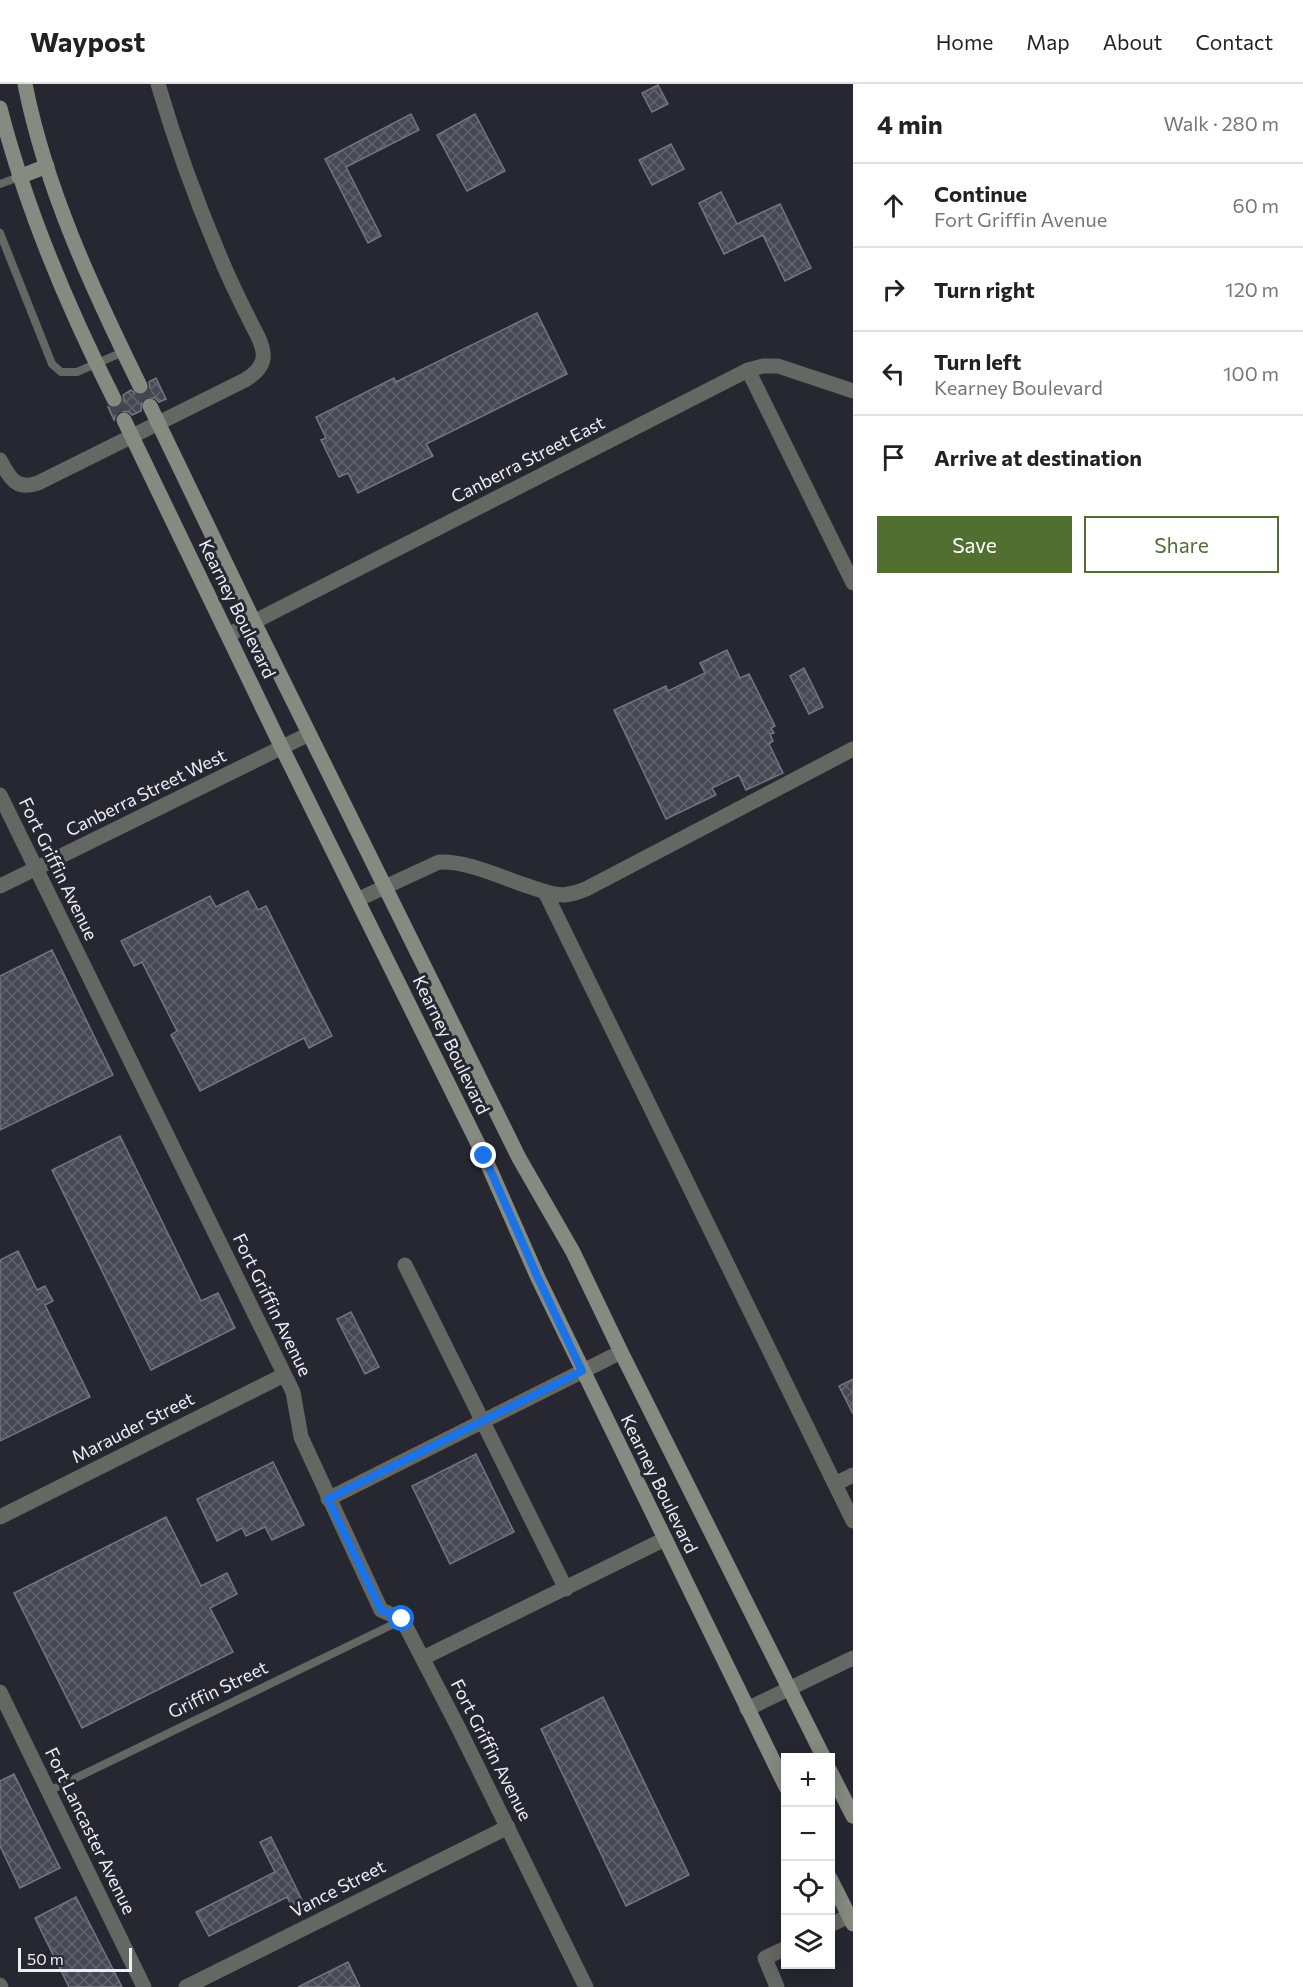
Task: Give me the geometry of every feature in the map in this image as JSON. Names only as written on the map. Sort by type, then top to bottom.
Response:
[{"type":"street","points":[[25,84],[34,123],[80,257],[140,386]]},
{"type":"street","points":[[0,459],[11,479],[31,486],[251,376],[264,358],[262,345],[231,282],[199,207],[158,84]]},
{"type":"street","points":[[0,108],[19,177],[62,289],[114,399]]},
{"type":"street","points":[[19,177],[48,166]]},
{"type":"street","name":"Canberra Street East","points":[[228,635],[748,370],[763,366],[778,366],[853,391]]},
{"type":"street","points":[[748,370],[853,583]]},
{"type":"street","name":"Kearney Boulevard","points":[[150,406],[519,1158],[573,1252],[822,1753]]},
{"type":"street","name":"Kearney Boulevard","points":[[124,420],[282,748],[359,899],[484,1156],[582,1371],[781,1777]]},
{"type":"street","name":"Canberra Street West","points":[[0,886],[309,734]]},
{"type":"street","points":[[359,899],[426,866],[451,861],[545,892],[561,895],[572,894],[586,889],[853,749]]},
{"type":"street","name":"Fort Griffin Avenue","points":[[0,795],[293,1392],[301,1437],[381,1610],[402,1619],[586,1987]]},
{"type":"street","points":[[545,892],[853,1521]]},
{"type":"street","points":[[405,1265],[566,1589]]},
{"type":"street","points":[[328,1499],[621,1352]]},
{"type":"street","name":"Marauder Street","points":[[0,1517],[284,1375]]},
{"type":"street","points":[[835,1484],[853,1475]]},
{"type":"street","points":[[423,1658],[665,1539]]},
{"type":"street","points":[[747,1709],[853,1658]]},
{"type":"street","name":"Fort Lancaster Avenue","points":[[0,1692],[144,1987]]},
{"type":"street","points":[[835,1779],[853,1816]]},
{"type":"street","name":"Vance Street","points":[[186,1987],[508,1827]]},
{"type":"street","points":[[835,1886],[852,1918],[835,1924]]},
{"type":"street","points":[[777,1987],[765,1958],[781,1950]]},
{"type":"lane","points":[[0,184],[19,177]]},
{"type":"lane","points":[[0,233],[52,364],[61,372],[77,372],[123,352]]},
{"type":"lane","name":"Griffin Street","points":[[49,1791],[402,1619]]},
{"type":"building","points":[[658,85],[668,104],[652,112],[642,93]]},
{"type":"building","points":[[411,114],[419,130],[346,167],[381,236],[368,243],[325,159]]},
{"type":"building","points":[[475,114],[505,171],[467,191],[437,135]]},
{"type":"building","points":[[671,144],[684,169],[652,185],[639,160]]},
{"type":"building","points":[[721,192],[737,224],[780,204],[811,268],[785,281],[763,235],[724,254],[699,203]]},
{"type":"building","points":[[537,313],[567,374],[426,444],[433,456],[358,493],[348,473],[339,477],[321,440],[326,438],[316,417],[394,378],[396,382]]},
{"type":"building","points":[[156,378],[166,399],[159,402],[155,398],[146,397],[142,401],[141,411],[132,415],[129,412],[120,411],[114,420],[108,407],[113,409],[119,407],[124,400],[123,395],[131,390],[139,396],[145,394],[150,387],[149,382]]},
{"type":"building","points":[[727,650],[740,678],[749,674],[775,726],[771,728],[774,733],[770,734],[773,741],[769,744],[783,773],[746,790],[739,775],[712,788],[716,795],[666,819],[614,710],[666,686],[668,691],[705,673],[700,663]]},
{"type":"building","points":[[804,668],[823,707],[809,714],[790,676]]},
{"type":"building","points":[[248,891],[258,910],[266,906],[332,1036],[309,1048],[304,1038],[200,1091],[171,1035],[177,1031],[142,962],[134,966],[121,941],[210,896],[216,907]]},
{"type":"building","points":[[52,950],[113,1075],[0,1130],[0,976]]},
{"type":"building","points":[[120,1136],[201,1301],[218,1293],[235,1328],[151,1370],[52,1170]]},
{"type":"building","points":[[18,1251],[37,1290],[45,1286],[53,1301],[45,1305],[90,1397],[0,1441],[0,1260]]},
{"type":"building","points":[[351,1312],[379,1367],[365,1374],[337,1319]]},
{"type":"building","points":[[853,1379],[853,1414],[839,1386]]},
{"type":"building","points":[[476,1454],[514,1532],[450,1564],[412,1486]]},
{"type":"building","points":[[273,1462],[304,1525],[272,1540],[265,1527],[246,1536],[242,1528],[217,1541],[197,1499]]},
{"type":"building","points":[[166,1517],[201,1586],[227,1573],[237,1594],[210,1608],[233,1652],[82,1728],[14,1593]]},
{"type":"building","points":[[603,1697],[689,1875],[626,1906],[541,1729]]},
{"type":"building","points":[[14,1774],[60,1868],[20,1888],[0,1846],[0,1781]]},
{"type":"building","points":[[271,1837],[302,1900],[292,1906],[287,1897],[209,1936],[196,1912],[275,1872],[260,1842]]},
{"type":"building","points":[[76,1897],[122,1987],[69,1987],[35,1918]]},
{"type":"building","points":[[348,1962],[360,1987],[298,1987]]},
{"type":"tunnel","points":[[140,386],[150,406]]},
{"type":"tunnel","points":[[114,399],[124,420]]},
{"type":"route","points":[[402,1619],[381,1610],[328,1499],[582,1371],[484,1156]]}]
